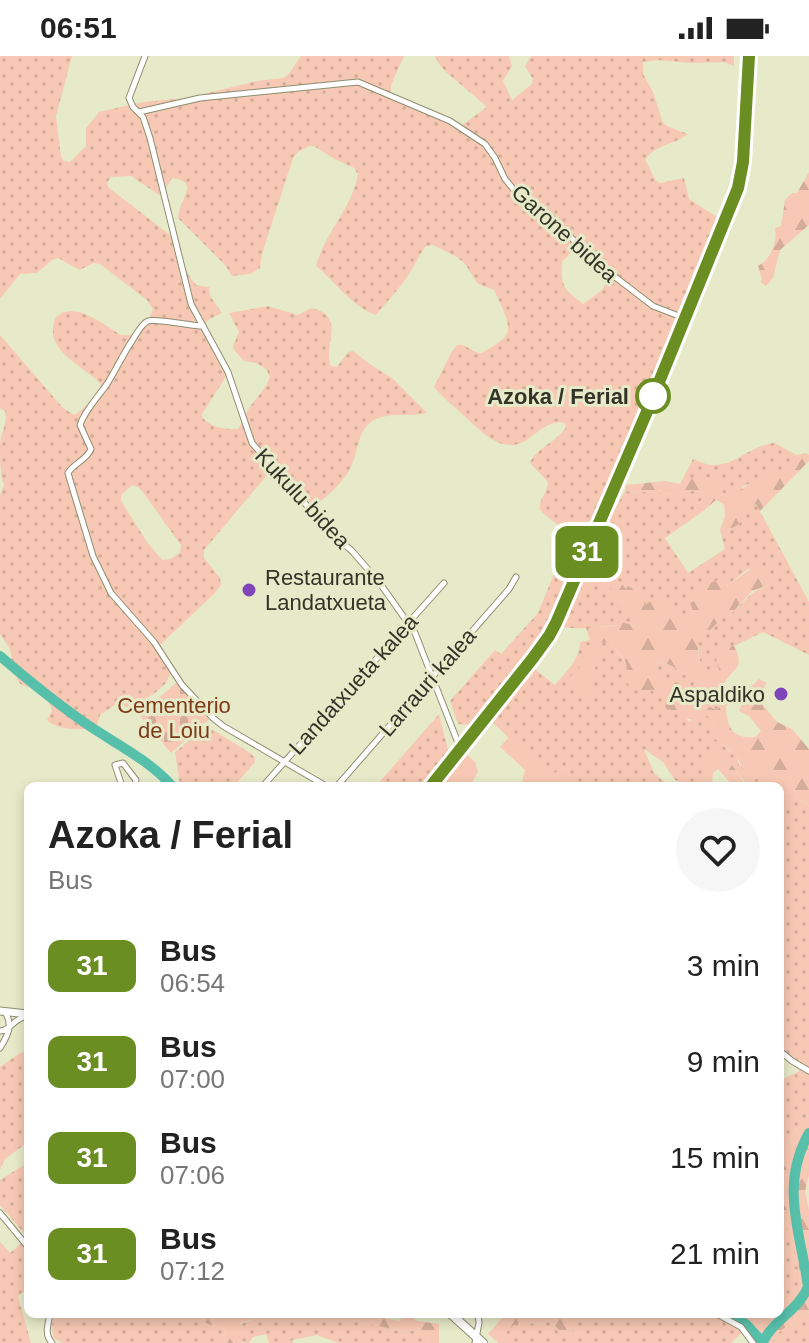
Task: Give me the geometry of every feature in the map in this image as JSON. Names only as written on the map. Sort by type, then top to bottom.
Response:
[{"type":"main road","points":[[434,782],[533,658],[556,623],[738,188],[749,56]]},
{"type":"main road","points":[[1,1012],[24,1015]]},
{"type":"main road","points":[[455,1318],[478,1341]]},
{"type":"street","name":"Kukulu bidea","points":[[145,56],[129,98],[141,114],[191,304],[228,372],[245,425],[257,450],[331,533],[352,551],[408,622],[460,748]]},
{"type":"street","name":"Garone bidea","points":[[141,114],[200,98],[358,82],[450,121],[485,144],[505,179],[520,197],[545,211],[593,260],[643,300],[684,318]]},
{"type":"street","points":[[203,326],[164,320],[148,321],[141,327],[82,419],[80,425],[91,449],[68,473],[93,556],[105,583],[115,599],[154,642],[182,685],[213,718],[319,782]]},
{"type":"street","name":"Larrauri kalea","points":[[340,782],[509,589],[516,577]]},
{"type":"street","name":"Landatxueta kalea","points":[[266,782],[444,583]]},
{"type":"street","points":[[120,782],[115,765],[118,763],[123,763],[136,782]]},
{"type":"street","points":[[0,1048],[10,1027],[9,1018],[1,1012]]},
{"type":"street","points":[[0,1031],[6,1031],[24,1016]]},
{"type":"street","points":[[784,1054],[809,1071]]},
{"type":"street","points":[[0,1213],[24,1242]]},
{"type":"street","points":[[49,1318],[47,1330],[52,1343]]},
{"type":"street","points":[[478,1318],[478,1341]]},
{"type":"street","points":[[724,1318],[741,1327],[753,1343]]},
{"type":"green space","points":[[0,56],[72,56],[56,116],[61,157],[70,162],[86,146],[86,128],[99,112],[283,78],[301,56],[404,56],[391,85],[391,94],[432,110],[461,126],[487,107],[445,71],[435,56],[509,56],[512,66],[503,81],[512,100],[532,84],[533,79],[525,66],[531,56],[734,56],[734,66],[724,62],[643,62],[643,74],[653,92],[663,123],[688,134],[654,151],[645,160],[660,183],[684,178],[689,199],[717,217],[718,224],[615,470],[614,479],[626,483],[584,538],[540,510],[548,482],[530,463],[562,432],[565,423],[548,425],[521,443],[504,444],[482,432],[434,387],[457,345],[481,353],[505,336],[508,324],[494,290],[478,284],[457,257],[433,245],[426,246],[406,279],[376,315],[351,300],[316,266],[355,186],[358,174],[354,168],[314,146],[298,152],[293,158],[260,268],[250,274],[232,276],[178,218],[186,183],[172,178],[159,195],[131,176],[111,177],[108,187],[170,235],[196,285],[209,287],[210,296],[222,313],[208,320],[204,326],[227,375],[202,414],[209,423],[238,429],[266,386],[270,377],[266,369],[244,361],[234,350],[239,332],[229,313],[268,306],[298,315],[311,308],[322,312],[331,325],[331,366],[337,367],[348,352],[353,351],[392,378],[427,413],[388,416],[370,423],[362,433],[348,472],[336,488],[316,504],[310,502],[279,471],[268,474],[204,550],[204,558],[220,578],[221,585],[161,644],[171,672],[166,683],[154,694],[129,707],[115,705],[100,715],[94,729],[63,728],[47,720],[52,711],[48,701],[20,684],[9,662],[12,658],[10,649],[0,634],[0,495],[4,485],[0,445],[6,415],[0,408],[0,335],[63,408],[74,415],[90,402],[101,384],[59,348],[53,329],[56,317],[64,312],[80,313],[121,335],[127,335],[142,328],[153,309],[147,300],[100,264],[93,263],[80,270],[58,258],[37,273],[20,274],[0,299]],"holes":[[[575,248],[595,260],[609,278],[602,290],[583,304],[567,290],[562,277],[562,262]],[[132,485],[142,491],[181,545],[180,553],[162,560],[147,542],[121,501],[121,495]]]},
{"type":"green space","points":[[809,172],[809,225],[780,250],[773,278],[766,286],[760,282],[758,266],[772,250],[775,228],[781,226],[785,200],[792,193],[797,193]]},
{"type":"green space","points":[[775,443],[796,455],[789,469],[743,486],[738,493],[728,495],[680,484],[693,459],[711,465],[721,464]]},
{"type":"green space","points":[[806,453],[809,461],[760,511],[756,504],[739,524],[729,529],[720,530],[725,516],[724,504],[716,500],[702,512],[695,508],[707,493],[625,491],[626,485],[665,481],[680,484],[692,478],[707,477],[719,482],[717,491],[734,493],[757,480],[762,470],[772,466],[778,472],[789,469],[796,455]]},
{"type":"green space","points":[[625,491],[708,493],[695,508],[702,512],[665,538],[688,573],[725,549],[720,530],[730,529],[756,504],[809,602],[809,655],[763,632],[734,646],[722,645],[720,671],[709,670],[700,664],[698,642],[709,629],[757,591],[777,584],[771,576],[748,569],[725,587],[700,594],[692,604],[693,614],[683,620],[642,603],[615,578],[627,567],[592,550]]},
{"type":"green space","points":[[592,550],[628,567],[616,578],[627,590],[633,586],[645,605],[658,596],[672,599],[674,612],[683,620],[693,614],[691,604],[705,585],[718,580],[725,587],[758,564],[769,568],[778,585],[752,591],[698,642],[699,663],[709,670],[719,670],[716,658],[722,644],[734,646],[738,664],[724,684],[737,697],[731,701],[721,692],[714,692],[709,698],[703,696],[706,688],[700,682],[666,664],[654,662],[651,673],[716,710],[721,705],[726,707],[733,731],[747,737],[755,737],[761,731],[749,716],[739,711],[749,688],[759,679],[767,683],[762,691],[762,704],[777,722],[792,729],[809,749],[809,806],[799,799],[784,798],[784,782],[767,782],[761,777],[754,780],[746,778],[737,757],[715,739],[713,720],[705,714],[694,719],[685,718],[665,707],[664,698],[652,691],[642,693],[631,688],[625,680],[628,670],[625,661],[610,642],[595,643],[590,640],[586,628],[624,623],[633,625],[634,614],[614,593],[593,558]]},
{"type":"green space","points":[[555,557],[576,565],[592,560],[634,614],[634,625],[549,626],[471,725],[458,724],[450,701],[495,650],[501,654],[538,613],[556,569]]},
{"type":"green space","points":[[580,642],[610,642],[642,693],[652,690],[689,721],[705,714],[713,720],[717,736],[737,756],[739,765],[769,782],[744,782],[731,763],[722,762],[717,754],[708,754],[708,770],[703,782],[680,782],[675,780],[663,762],[644,749],[654,773],[664,782],[576,782],[563,767],[550,777],[489,719],[531,666],[555,685],[575,660]]},
{"type":"green space","points":[[589,644],[599,649],[589,698],[565,680],[578,670]]},
{"type":"green space","points":[[653,662],[669,665],[698,680],[706,688],[703,696],[721,692],[731,701],[726,707],[721,705],[716,710],[651,673]]},
{"type":"green space","name":"Cementerio de Loiu","points":[[177,682],[209,720],[171,753],[139,715]]},
{"type":"green space","points":[[439,714],[449,754],[427,782],[380,782]]},
{"type":"green space","points":[[210,728],[255,758],[238,782],[179,782],[175,752]]},
{"type":"green space","points":[[509,737],[550,777],[563,767],[576,782],[522,782],[525,770],[500,747]]},
{"type":"green space","points":[[465,753],[475,762],[478,772],[472,782],[444,782]]},
{"type":"green space","points":[[708,754],[717,754],[722,762],[731,763],[743,782],[729,782],[718,769],[713,773],[712,782],[703,782],[708,770],[705,764]]},
{"type":"green space","points":[[784,798],[796,798],[809,806],[809,1115],[803,1125],[793,1131],[791,1142],[784,1147],[784,1078],[800,1071],[784,1057]]},
{"type":"green space","points":[[24,1052],[24,1145],[5,1159],[0,1169],[0,1067]]},
{"type":"green space","points":[[809,1115],[809,1175],[805,1191],[809,1210],[809,1312],[783,1329],[772,1343],[756,1343],[747,1328],[746,1318],[784,1318],[784,1305],[796,1291],[799,1281],[800,1272],[784,1218],[784,1147],[791,1142],[793,1131],[803,1125]]},
{"type":"green space","points":[[24,1165],[24,1233],[0,1205],[0,1180]]},
{"type":"green space","points":[[784,1218],[800,1273],[793,1296],[784,1306]]},
{"type":"green space","points":[[0,1242],[10,1253],[21,1244],[24,1247],[24,1292],[18,1296],[31,1343],[0,1343]]},
{"type":"green space","points":[[809,1312],[809,1343],[772,1343],[783,1329]]},
{"type":"green space","points":[[53,1318],[197,1318],[224,1330],[227,1343],[63,1343],[53,1338]]},
{"type":"green space","points":[[197,1318],[256,1318],[240,1323],[242,1343],[227,1343],[224,1330]]},
{"type":"green space","points":[[257,1318],[344,1318],[404,1332],[414,1330],[427,1334],[430,1343],[339,1343],[317,1335],[292,1340],[293,1343],[269,1343],[266,1334],[253,1337],[249,1343],[240,1342],[240,1324]]},
{"type":"green space","points":[[344,1318],[399,1321],[412,1318],[439,1324],[439,1343],[430,1343],[427,1334],[414,1330],[404,1332]]},
{"type":"green space","points":[[502,1318],[560,1318],[579,1337],[572,1338],[549,1320],[514,1325],[503,1336],[507,1343],[499,1343],[488,1334]]},
{"type":"green space","points":[[558,1318],[746,1318],[747,1328],[731,1343],[507,1343],[503,1336],[513,1325],[549,1320],[559,1330],[578,1336]]},
{"type":"waterway","points":[[0,656],[42,691],[168,782]]},
{"type":"waterway","points":[[784,1317],[808,1287],[797,1229],[794,1191],[795,1172],[809,1133]]},
{"type":"waterway","points":[[735,1318],[746,1324],[763,1343]]},
{"type":"waterway","points":[[763,1342],[783,1318]]},
{"type":"bus line","name":"31","points":[[434,782],[533,658],[556,623],[738,188],[743,162],[749,56]]},
{"type":"place","name":"Azoka / Ferial","points":[[653,396]]},
{"type":"place","name":"Restaurante Landatxueta","points":[[249,590]]},
{"type":"place","name":"Aspaldiko","points":[[781,694]]}]
